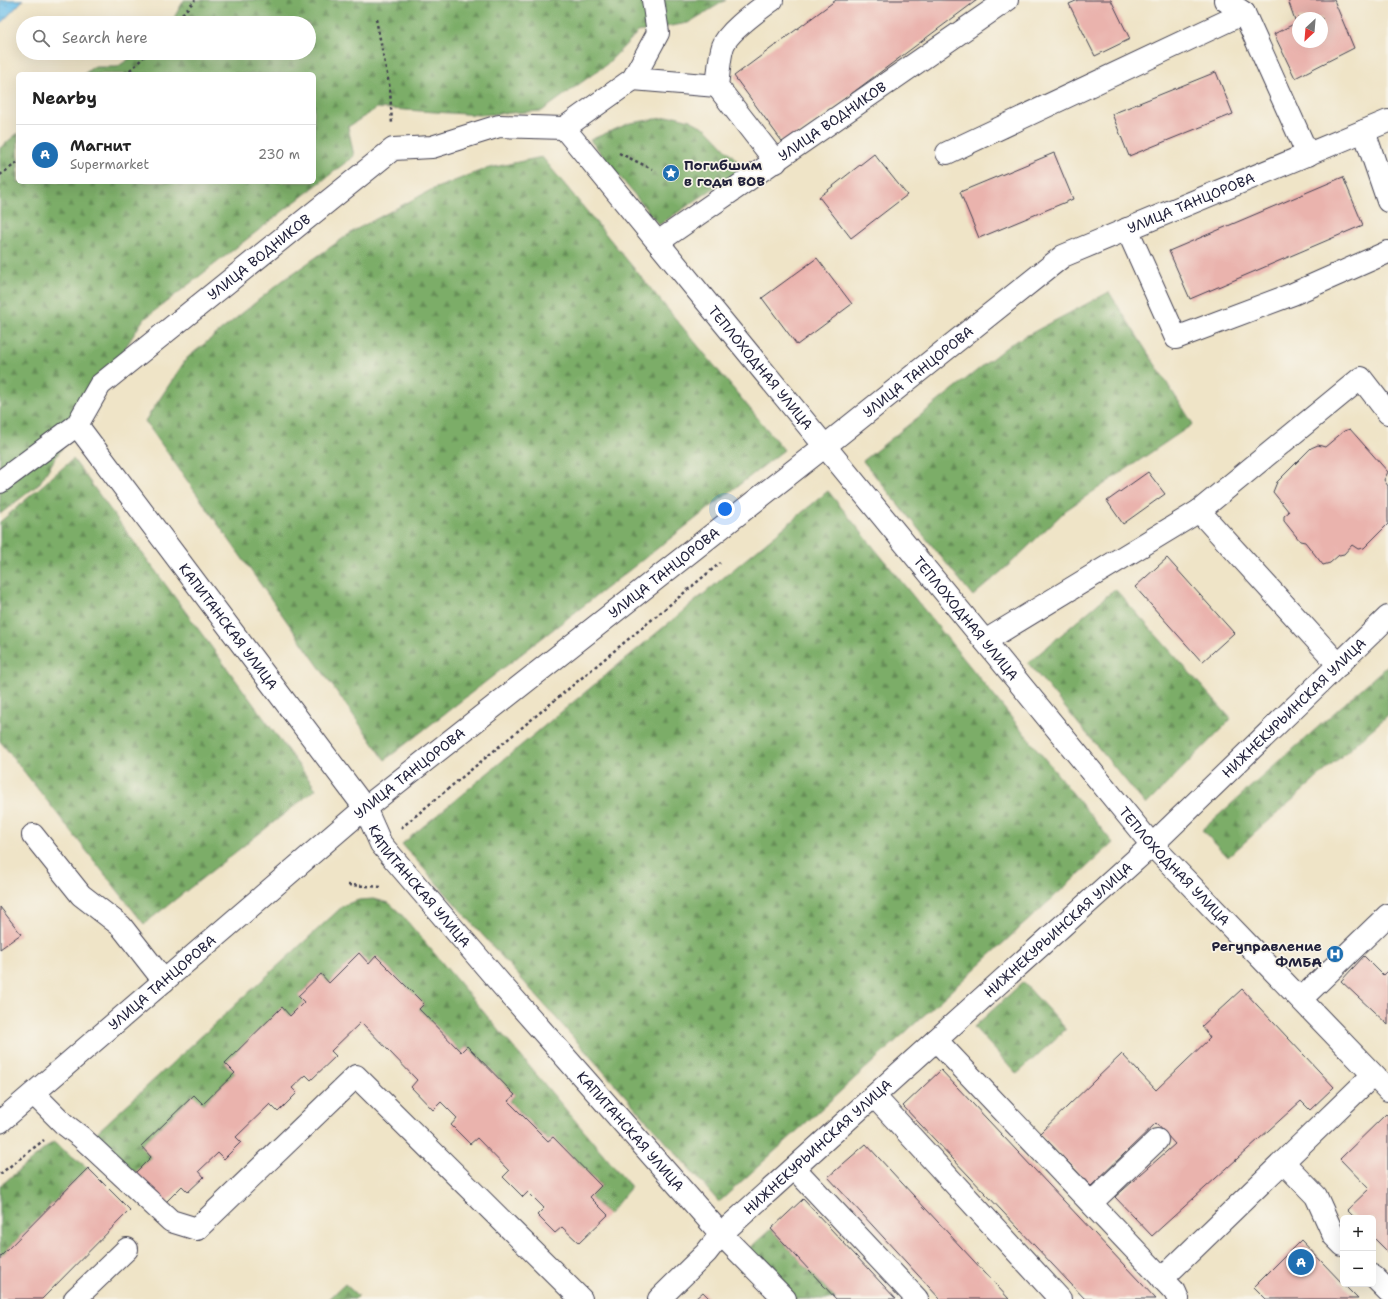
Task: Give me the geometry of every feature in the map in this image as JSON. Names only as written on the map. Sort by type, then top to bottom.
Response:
[{"type":"street","points":[[393,149],[432,147],[499,126],[564,128],[633,79],[658,33],[653,0]]},
{"type":"street","points":[[772,0],[735,30],[723,45],[720,56],[717,86],[776,162]]},
{"type":"street","name":"УЛИЦА ВОДНИКОВ","points":[[658,242],[776,162],[1007,0]]},
{"type":"street","points":[[1225,0],[1244,13],[1308,155]]},
{"type":"street","points":[[947,154],[1244,13]]},
{"type":"street","points":[[633,79],[717,86]]},
{"type":"street","name":"УЛИЦА ТАНЦОРОВА","points":[[0,1122],[365,808],[825,446],[1063,256],[1388,121]]},
{"type":"street","name":"ТЕПЛОХОДНАЯ УЛИЦА","points":[[564,128],[1152,845],[1381,1082]]},
{"type":"street","points":[[1364,131],[1388,201]]},
{"type":"street","name":"УЛИЦА ВОДНИКОВ","points":[[0,482],[76,425],[100,385],[393,149]]},
{"type":"street","points":[[1127,229],[1176,338],[1293,294],[1388,252]]},
{"type":"street","points":[[985,641],[1199,511],[1361,378],[1388,414]]},
{"type":"street","name":"КАПИТАНСКАЯ УЛИЦА","points":[[76,425],[365,808],[380,844],[721,1234],[785,1299]]},
{"type":"street","points":[[1199,511],[1339,665]]},
{"type":"street","name":"НИЖНЕКУРЬИНСКАЯ УЛИЦА","points":[[659,1299],[706,1253],[721,1234],[1152,845],[1388,617]]},
{"type":"street","points":[[33,835],[81,895],[121,926],[164,981]]},
{"type":"street","points":[[1301,999],[1388,915]]},
{"type":"street","points":[[936,1040],[1175,1292],[1178,1299]]},
{"type":"street","points":[[34,1094],[64,1124],[81,1137],[171,1221],[197,1229],[356,1076],[581,1299]]},
{"type":"street","points":[[1162,1279],[1283,1162],[1381,1082]]},
{"type":"street","points":[[874,1096],[1060,1299]]},
{"type":"street","points":[[1091,1203],[1157,1140]]},
{"type":"street","points":[[1283,1162],[1316,1196],[1334,1236],[1340,1242]]},
{"type":"street","points":[[795,1168],[917,1299]]},
{"type":"street","points":[[75,1299],[127,1249]]},
{"type":"street","points":[[1376,1279],[1388,1291]]},
{"type":"path","points":[[180,16],[195,0]]},
{"type":"path","points":[[376,20],[390,89],[393,149]]},
{"type":"path","points":[[127,72],[141,60]]},
{"type":"path","points":[[0,175],[16,163]]},
{"type":"path","points":[[0,1174],[64,1124]]},
{"type":"green space","points":[[184,0],[726,0],[688,23],[638,32],[607,64],[542,111],[479,115],[377,108],[348,127],[354,156],[143,320],[39,484],[0,514],[0,148],[16,135],[16,184],[316,184],[316,72],[87,72],[93,67],[117,67],[128,60],[316,60],[316,16],[175,16]]},
{"type":"green space","points":[[675,116],[690,120],[707,129],[744,168],[659,225],[590,140],[630,123]]},
{"type":"green space","points":[[542,157],[784,450],[385,760],[145,421],[187,358],[282,281],[355,230],[431,190],[485,169]]},
{"type":"green space","points":[[1109,292],[1193,424],[1066,510],[1011,563],[973,596],[863,461],[1009,345]]},
{"type":"green space","points":[[73,459],[316,789],[144,924],[0,741],[0,522]]},
{"type":"green space","points":[[828,491],[1113,843],[719,1202],[402,844]]},
{"type":"green space","points":[[1115,589],[1231,719],[1146,805],[1028,663]]},
{"type":"green space","points":[[1388,665],[1388,715],[1228,857],[1202,830]]},
{"type":"green space","points":[[374,899],[389,903],[401,914],[631,1187],[608,1215],[590,1197],[601,1186],[553,1137],[548,1141],[509,1101],[515,1095],[467,1046],[461,1052],[419,1009],[424,1004],[377,956],[369,964],[359,953],[329,983],[320,974],[298,996],[304,1002],[290,1016],[282,1007],[225,1063],[235,1073],[203,1104],[193,1095],[141,1146],[151,1157],[134,1174],[94,1135],[344,905],[359,900]]},
{"type":"green space","points":[[1023,982],[1066,1029],[1017,1074],[974,1027]]},
{"type":"green space","points":[[53,1142],[88,1168],[0,1257],[0,1186]]},
{"type":"green space","points":[[771,1229],[836,1299],[794,1299],[746,1251]]},
{"type":"green space","points":[[345,1284],[358,1296],[355,1299],[329,1299]]},
{"type":"water","points":[[0,0],[23,0],[0,24]]},
{"type":"building","points":[[836,0],[977,0],[784,144],[734,76]]},
{"type":"building","points":[[1078,0],[1111,0],[1130,39],[1095,56],[1069,4]]},
{"type":"building","points":[[1288,0],[1334,0],[1354,48],[1295,78],[1274,34],[1292,25],[1292,48],[1328,48],[1328,12],[1292,12]]},
{"type":"building","points":[[1216,72],[1233,114],[1129,156],[1112,114]]},
{"type":"building","points":[[1054,153],[1073,199],[979,238],[960,192]]},
{"type":"building","points":[[874,154],[907,195],[851,238],[819,197]]},
{"type":"building","points":[[1343,177],[1363,225],[1190,299],[1169,251]]},
{"type":"building","points":[[817,258],[852,304],[797,345],[762,298]]},
{"type":"building","points":[[1350,429],[1388,472],[1384,480],[1388,486],[1388,524],[1364,548],[1358,549],[1352,545],[1344,554],[1339,555],[1330,563],[1323,565],[1305,542],[1300,541],[1284,521],[1284,516],[1289,512],[1273,492],[1277,482],[1311,448],[1318,445],[1325,447],[1344,431]]},
{"type":"building","points":[[1148,472],[1165,494],[1123,524],[1107,501]]},
{"type":"building","points":[[1167,558],[1234,633],[1202,662],[1135,587]]},
{"type":"building","points":[[0,907],[21,934],[0,949]]},
{"type":"building","points":[[359,953],[369,964],[376,956],[424,1004],[419,1009],[461,1052],[467,1046],[515,1095],[508,1101],[548,1141],[553,1137],[601,1186],[590,1197],[608,1215],[579,1243],[562,1227],[555,1233],[537,1215],[544,1208],[528,1192],[523,1197],[503,1177],[509,1171],[477,1138],[470,1144],[451,1125],[457,1118],[441,1102],[433,1110],[411,1087],[417,1080],[361,1022],[331,1051],[336,1056],[311,1080],[306,1075],[292,1088],[297,1093],[278,1112],[270,1104],[236,1137],[241,1142],[224,1159],[218,1153],[199,1171],[204,1177],[188,1192],[182,1186],[164,1204],[134,1174],[151,1157],[141,1146],[194,1095],[203,1104],[235,1073],[225,1063],[282,1007],[290,1016],[304,1002],[298,996],[321,974],[329,983]]},
{"type":"building","points":[[1364,956],[1383,975],[1388,970],[1388,1025],[1341,981]]},
{"type":"building","points":[[1242,989],[1334,1087],[1310,1110],[1301,1101],[1152,1236],[1115,1197],[1175,1144],[1156,1123],[1091,1186],[1040,1133],[1122,1054],[1156,1090],[1210,1038],[1202,1026]]},
{"type":"building","points":[[941,1070],[1156,1299],[1085,1299],[903,1106]]},
{"type":"building","points":[[1386,1114],[1388,1116],[1388,1252],[1376,1240],[1376,1215],[1352,1215],[1347,1210],[1369,1189],[1340,1159]]},
{"type":"building","points":[[866,1144],[1009,1299],[940,1299],[828,1177]]},
{"type":"building","points":[[88,1168],[130,1210],[42,1299],[0,1299],[0,1257]]},
{"type":"building","points":[[803,1199],[896,1299],[836,1299],[771,1229]]},
{"type":"building","points":[[1301,1240],[1340,1281],[1340,1287],[1346,1287],[1358,1299],[1266,1299],[1254,1287]]},
{"type":"building","points":[[703,1292],[710,1299],[695,1299]]},
{"type":"place","name":"Погибшим в годы ВОВ","points":[[671,173]]},
{"type":"place","name":"Регуправление ФМБА","points":[[1335,954]]},
{"type":"place","name":"Магнит","points":[[1301,1262]]}]
